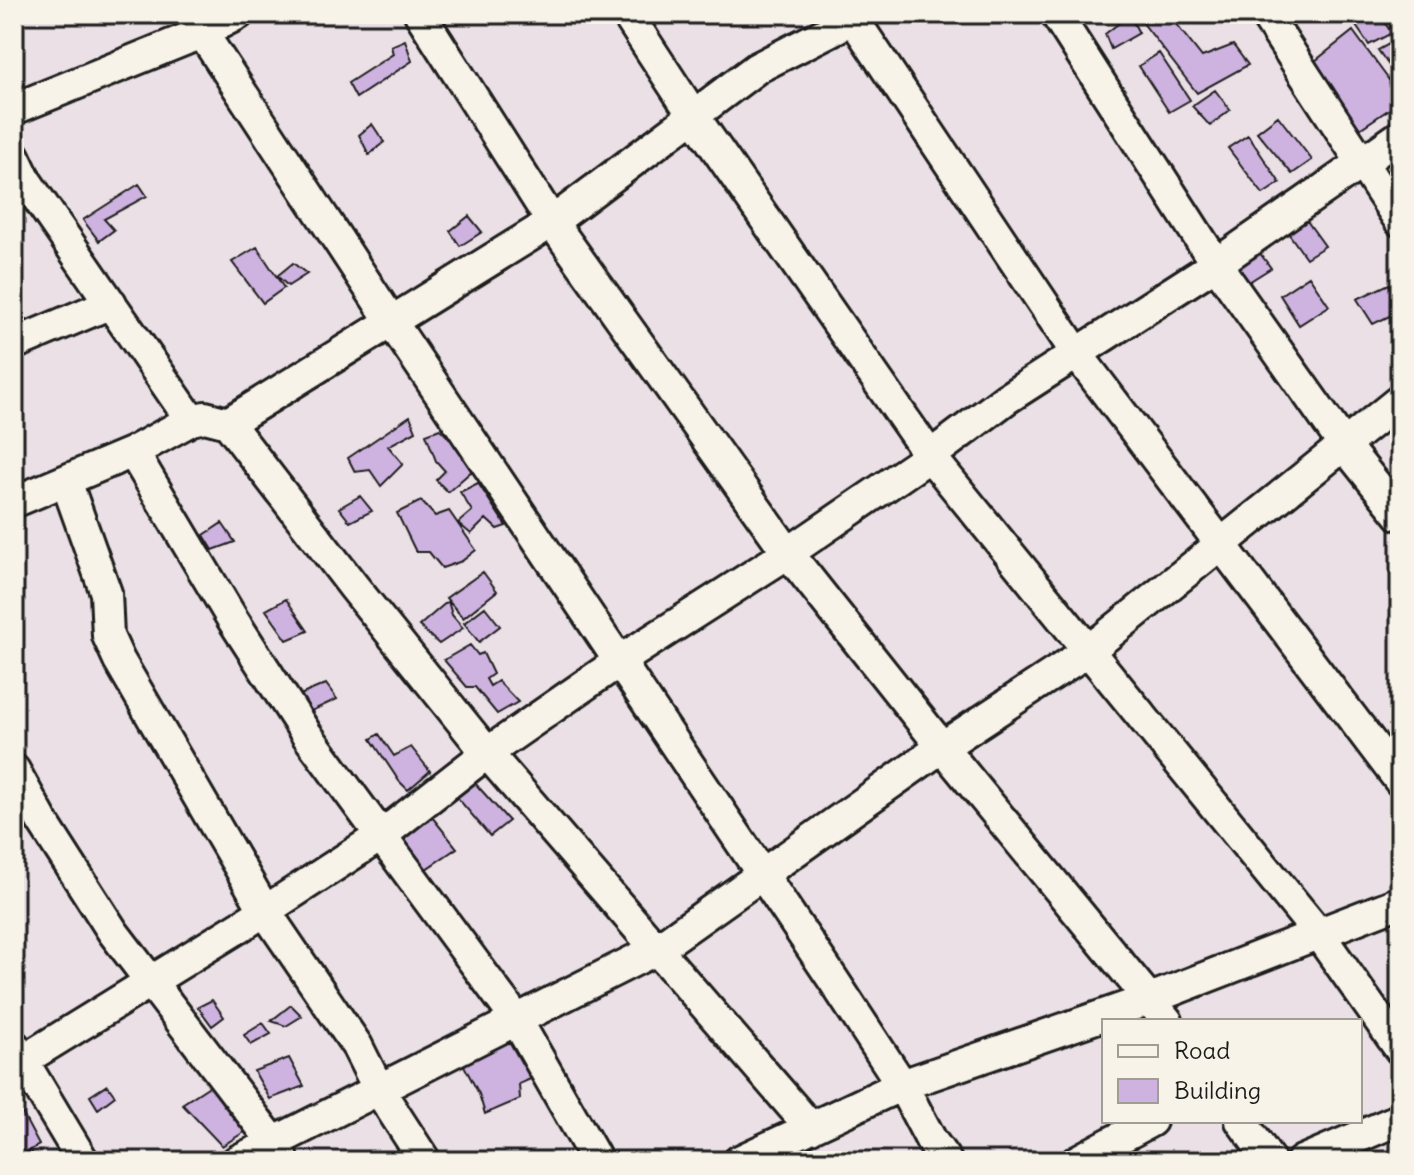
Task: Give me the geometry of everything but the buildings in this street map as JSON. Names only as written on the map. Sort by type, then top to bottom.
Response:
[{"type":"street","points":[[14,109],[195,23],[238,14]]},
{"type":"street","points":[[420,14],[552,222],[788,553],[1158,1010]]},
{"type":"street","points":[[627,14],[693,115],[930,456],[1318,933],[1400,1049]]},
{"type":"street","points":[[1056,14],[1216,264],[1344,445],[1400,515]]},
{"type":"street","points":[[1265,14],[1400,221]]},
{"type":"street","points":[[228,423],[552,222],[757,68],[855,16],[1077,354],[1400,781]]},
{"type":"street","points":[[195,23],[902,1085],[931,1140],[946,1161]]},
{"type":"street","points":[[83,1161],[18,1057],[152,980],[382,835],[487,753],[621,660],[788,553],[930,456],[1006,399],[1216,264],[1400,136]]},
{"type":"street","points":[[18,174],[191,420]]},
{"type":"street","points":[[14,344],[111,303]]},
{"type":"street","points":[[237,1161],[279,1152],[379,1090],[657,949],[942,747],[1088,651],[1400,400]]},
{"type":"street","points":[[14,502],[133,452],[191,420],[205,417],[228,423],[487,753],[811,1128]]},
{"type":"street","points":[[133,452],[233,620],[307,735],[516,1019],[597,1161]]},
{"type":"street","points":[[66,481],[106,593],[108,636],[119,660],[265,911],[357,1046],[379,1090],[425,1161]]},
{"type":"street","points":[[14,770],[42,821],[113,932],[279,1152]]},
{"type":"street","points":[[1127,1019],[1158,1010],[1318,933],[1400,902]]},
{"type":"street","points":[[752,1159],[902,1085],[1102,1026]]},
{"type":"street","points":[[1302,1161],[1400,1119]]},
{"type":"street","points":[[1077,1161],[1147,1123]]},
{"type":"street","points":[[1242,1123],[1270,1161]]}]
